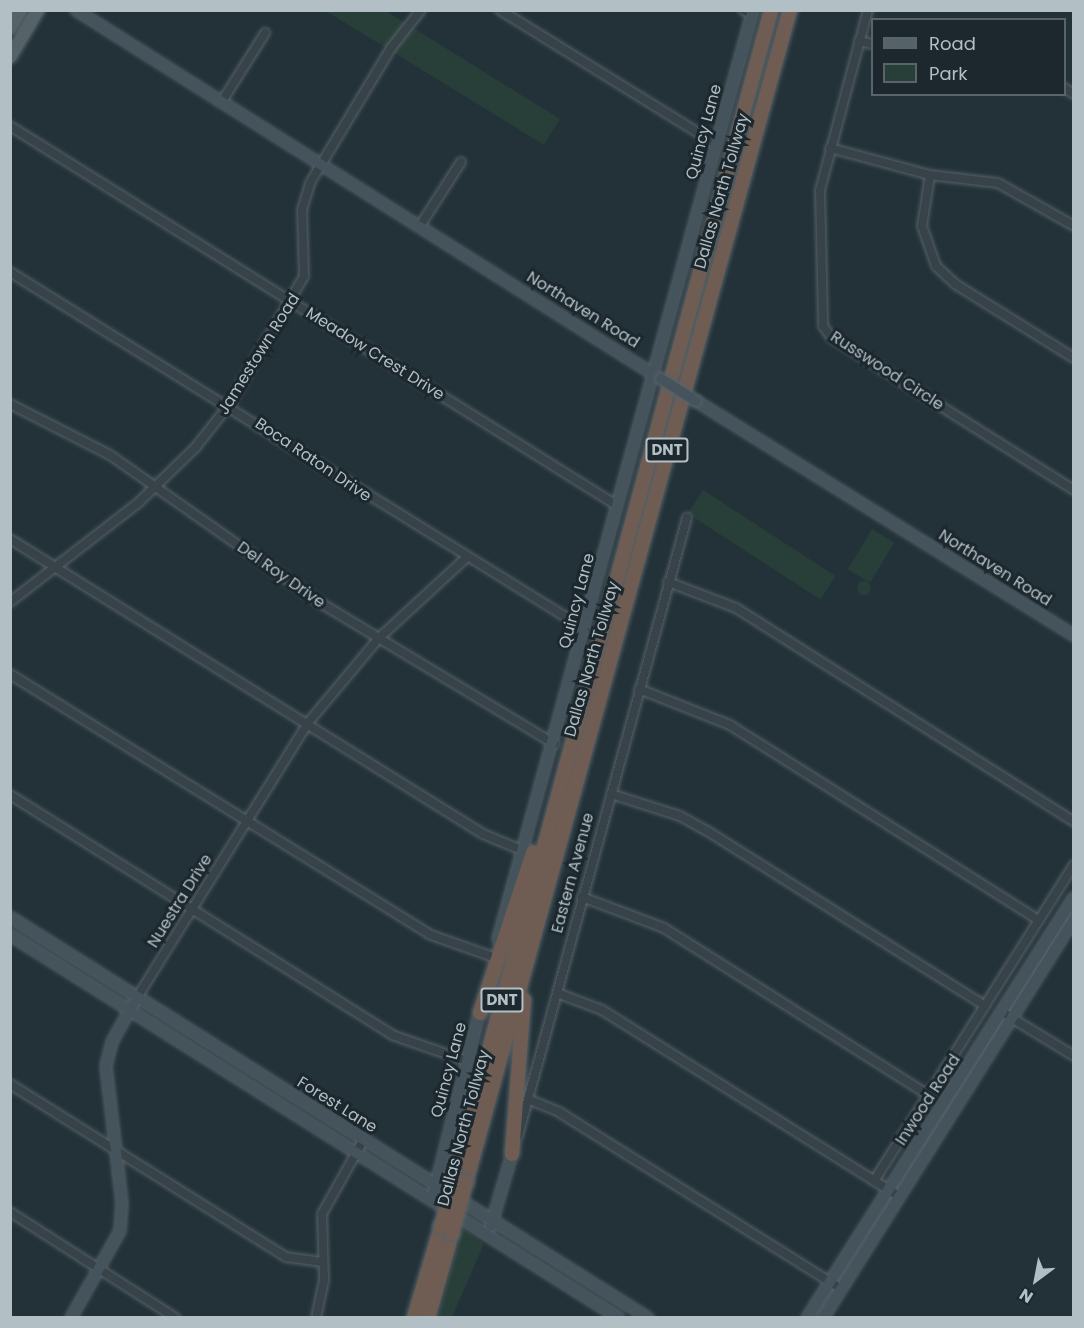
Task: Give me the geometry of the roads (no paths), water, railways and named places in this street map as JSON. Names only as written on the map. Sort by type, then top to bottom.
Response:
[{"type":"highway","name":"Dallas North Tollway","points":[[428,1317],[446,1230],[549,825],[771,10]]},
{"type":"highway","name":"Dallas North Tollway","points":[[460,1179],[530,949],[790,10]]},
{"type":"highway","points":[[480,1013],[534,851],[549,825]]},
{"type":"highway","points":[[512,1154],[530,949]]},
{"type":"highway","name":"Dallas North Tollway","points":[[414,1317],[446,1230]]},
{"type":"main road","points":[[10,28],[21,10]]},
{"type":"main road","points":[[10,57],[38,10]]},
{"type":"main road","name":"Northaven Road","points":[[76,10],[221,103],[1074,635]]},
{"type":"main road","name":"Quincy Lane","points":[[432,1200],[440,1157],[493,957],[554,744],[618,506],[657,376],[749,12]]},
{"type":"main road","name":"Inwood Road","points":[[823,1317],[898,1196],[1002,1012],[1074,898]]},
{"type":"main road","name":"Forest Lane","points":[[10,917],[494,1220],[642,1316]]},
{"type":"main road","name":"Inwood Road","points":[[807,1317],[888,1190],[1069,937],[1074,920]]},
{"type":"main road","name":"Forest Lane","points":[[10,935],[619,1317]]},
{"type":"main road","name":"Nuestra Drive","points":[[71,1317],[101,1269],[122,1220],[107,1059],[138,996]]},
{"type":"main road","points":[[205,1057],[212,1044]]},
{"type":"main road","points":[[277,1102],[285,1090]]},
{"type":"main road","name":"Eastern Avenue","points":[[486,1234],[494,1220],[512,1154]]},
{"type":"main road","points":[[410,1168],[426,1169],[440,1157]]},
{"type":"street","name":"Jamestown Road","points":[[10,602],[157,486],[229,405],[292,302],[306,264],[304,196],[320,164],[391,48],[422,10]]},
{"type":"street","points":[[500,10],[716,144]]},
{"type":"street","name":"Russwood Circle","points":[[868,10],[830,148],[819,223],[823,326],[831,337],[1074,490]]},
{"type":"street","points":[[221,103],[265,33]]},
{"type":"street","points":[[859,40],[871,43]]},
{"type":"street","name":"Meadow Crest Drive","points":[[10,126],[618,506]]},
{"type":"street","points":[[830,148],[930,175],[998,183],[1074,226]]},
{"type":"street","points":[[420,226],[461,162]]},
{"type":"street","points":[[930,175],[922,226],[936,266],[955,284],[1074,358]]},
{"type":"street","name":"Boca Raton Drive","points":[[10,272],[229,405],[465,559],[585,629]]},
{"type":"street","name":"Del Roy Drive","points":[[10,404],[92,444],[379,639],[554,744]]},
{"type":"street","name":"Eastern Avenue","points":[[512,1154],[530,1100],[582,897],[687,518]]},
{"type":"street","points":[[10,539],[483,834],[524,851]]},
{"type":"street","name":"Nuestra Drive","points":[[138,996],[307,724],[379,639],[465,559]]},
{"type":"street","points":[[668,582],[736,608],[1074,822]]},
{"type":"street","points":[[10,674],[431,935],[493,957]]},
{"type":"street","points":[[639,689],[730,725],[1039,920]]},
{"type":"street","points":[[610,794],[680,816],[709,832],[985,1006]]},
{"type":"street","points":[[10,795],[392,1035],[467,1061]]},
{"type":"street","points":[[874,1181],[1074,865]]},
{"type":"street","points":[[582,897],[664,928],[928,1095]]},
{"type":"street","points":[[1055,927],[1069,937]]},
{"type":"street","points":[[557,993],[602,1010],[898,1196]]},
{"type":"street","points":[[1002,1012],[1074,1056]]},
{"type":"street","points":[[10,1084],[286,1257],[322,1262]]},
{"type":"street","points":[[530,1100],[559,1112],[841,1289]]},
{"type":"street","points":[[316,1317],[322,1262],[322,1214],[364,1139]]},
{"type":"street","points":[[10,1212],[176,1317]]}]
